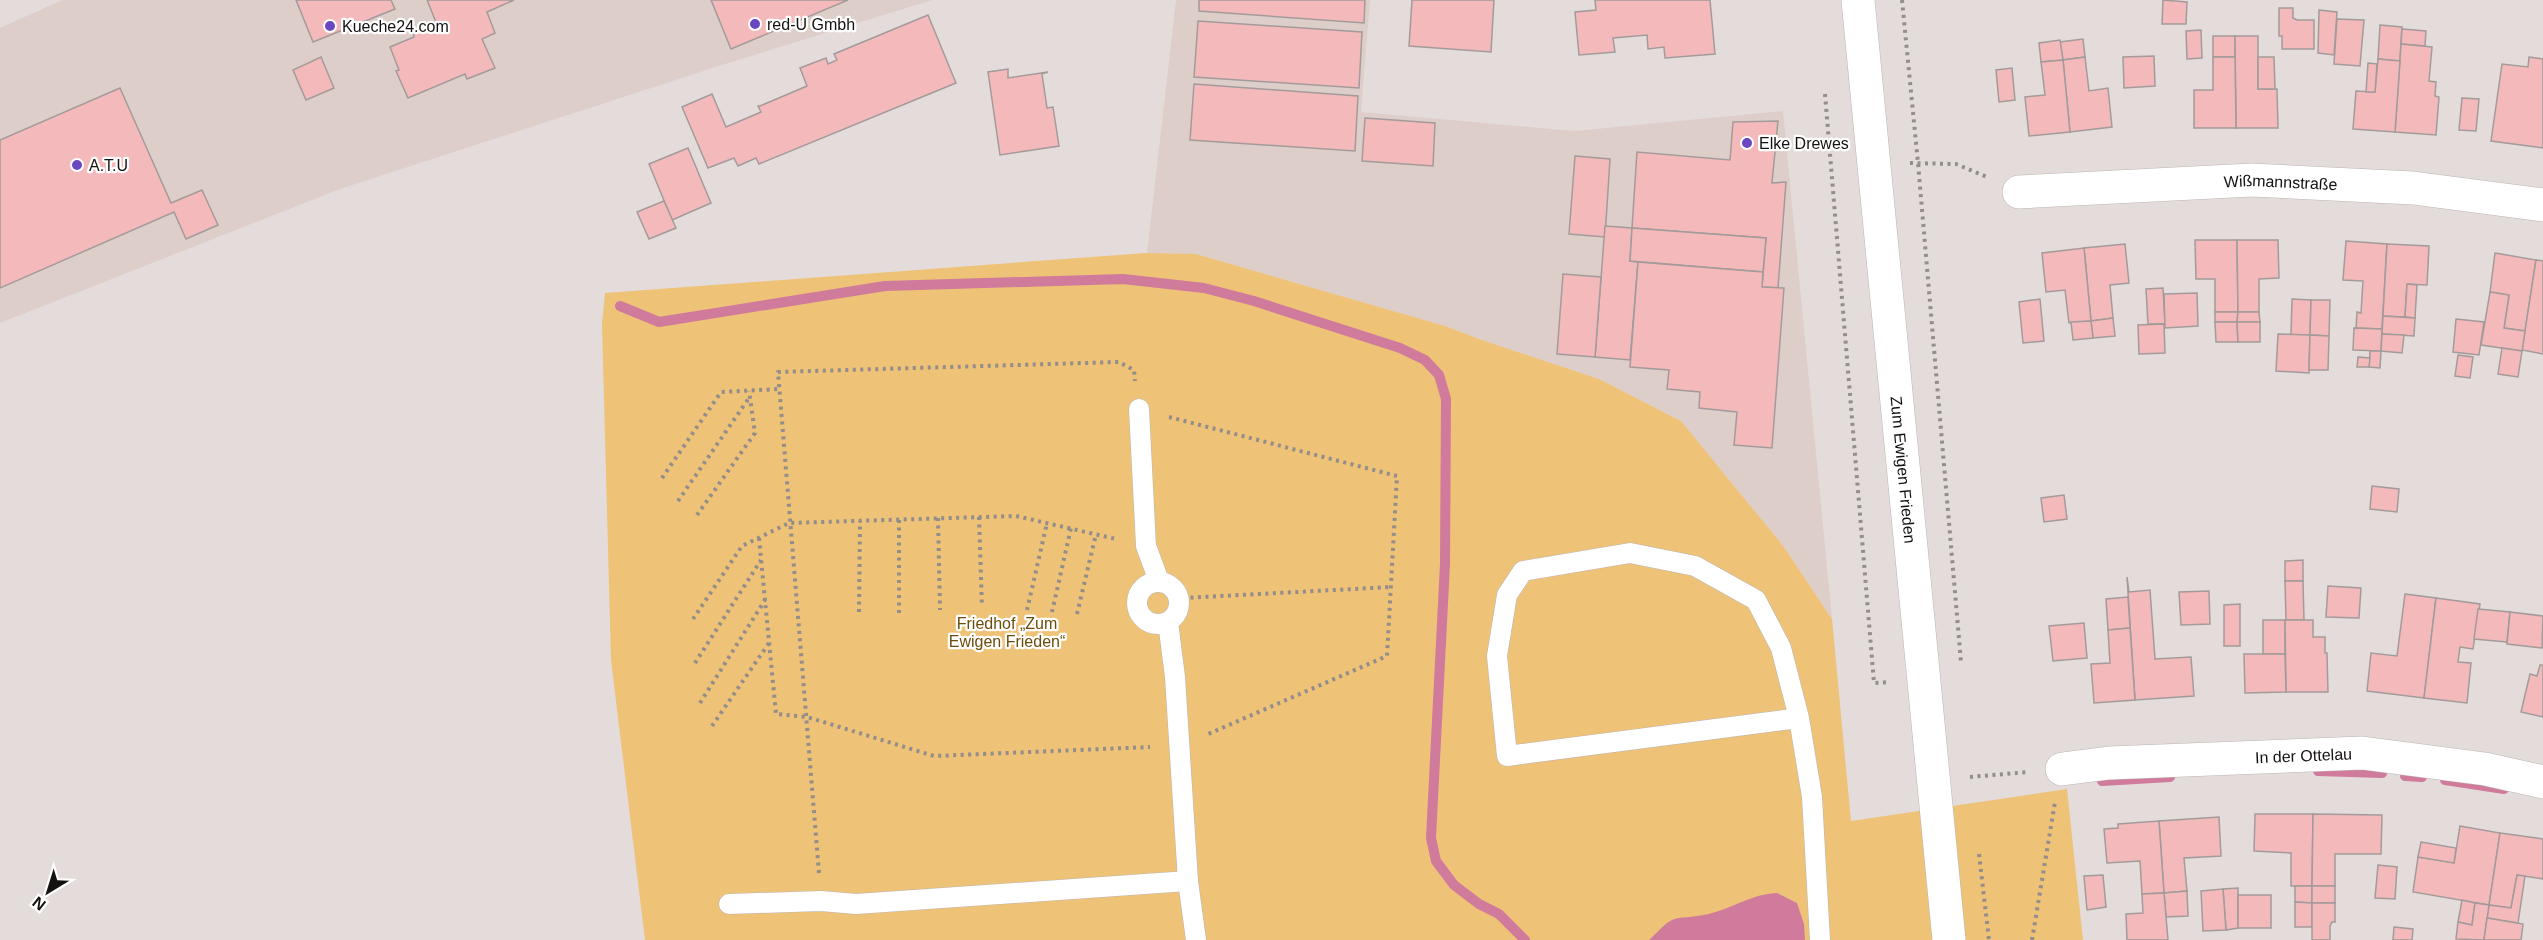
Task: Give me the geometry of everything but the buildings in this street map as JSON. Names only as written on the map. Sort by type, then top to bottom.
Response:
[{"type":"street","name":"Zum Ewigen Frieden","points":[[1858,0],[1949,940]]},
{"type":"street","name":"Wißmannstraße","points":[[2019,192],[2252,180],[2412,188],[2543,205]]},
{"type":"street","name":"In der Ottelau","points":[[2062,769],[2109,763],[2362,753],[2486,769],[2543,782]]},
{"type":"lane","points":[[1139,409],[1146,546],[1159,581]]},
{"type":"lane","points":[[1799,718],[1507,756],[1497,656],[1506,595],[1523,571],[1630,553],[1695,566],[1756,600],[1781,648],[1799,718],[1812,797],[1820,940]]},
{"type":"lane","points":[[1159,581],[1172,586],[1180,598],[1178,613],[1168,622],[1155,625],[1143,619],[1137,608],[1138,595],[1146,585],[1159,581]]},
{"type":"lane","points":[[1168,622],[1188,881],[1196,940]]},
{"type":"lane","points":[[729,904],[821,900],[856,904],[1188,881]]},
{"type":"path","points":[[1902,0],[1962,673]]},
{"type":"path","points":[[1825,94],[1874,683],[1923,681]]},
{"type":"path","points":[[1873,166],[1918,163],[1956,164]]},
{"type":"path","points":[[759,538],[776,714],[807,717],[934,756],[1179,746],[1387,656],[1397,476],[1139,409],[1134,370],[1119,362],[778,372],[789,523],[807,717],[821,900]]},
{"type":"path","points":[[662,478],[721,392],[779,390]]},
{"type":"path","points":[[697,515],[754,434],[749,391]]},
{"type":"path","points":[[678,501],[750,398]]},
{"type":"path","points":[[693,619],[742,546],[789,523],[1016,516],[1146,546]]},
{"type":"path","points":[[979,517],[982,607]]},
{"type":"path","points":[[938,518],[940,610]]},
{"type":"path","points":[[899,520],[899,615]]},
{"type":"path","points":[[858,612],[860,521]]},
{"type":"path","points":[[1027,610],[1047,523]]},
{"type":"path","points":[[1052,612],[1071,528]]},
{"type":"path","points":[[1077,614],[1095,534]]},
{"type":"path","points":[[695,663],[762,559]]},
{"type":"path","points":[[1180,598],[1391,587]]},
{"type":"path","points":[[700,703],[765,600]]},
{"type":"path","points":[[712,726],[769,643]]},
{"type":"path","points":[[1970,766],[1972,789]]},
{"type":"path","points":[[1971,777],[2062,769],[2047,839],[2032,940]]},
{"type":"path","points":[[1979,847],[1989,940]]},
{"type":"shaded area","points":[[62,0],[932,0],[722,65],[340,189],[0,323],[0,28]]},
{"type":"shaded area","points":[[1176,0],[1370,0],[1361,112],[1575,131],[1783,111],[1832,619],[1784,547],[1681,421],[1599,379],[1445,326],[1196,254],[1147,253]]},
{"type":"shaded area","points":[[1777,893],[1797,903],[1804,924],[1805,940],[1649,940],[1673,919],[1708,914],[1756,897]]},
{"type":"green space","name":"Friedhof „Zum Ewigen Frieden“","points":[[1146,253],[1196,254],[1445,326],[1599,379],[1681,421],[1784,547],[1832,619],[1851,821],[2067,789],[2083,940],[645,940],[611,660],[602,325],[605,293]]},
{"type":"waterway","points":[[620,306],[659,322],[885,286],[1123,279],[1204,288],[1254,301],[1400,348],[1425,360],[1439,375],[1446,399],[1445,564],[1431,838],[1436,861],[1454,885],[1479,904],[1499,914],[1525,940]]},
{"type":"waterway","points":[[2318,771],[2382,773]]},
{"type":"waterway","points":[[2405,776],[2422,777]]},
{"type":"waterway","points":[[2102,781],[2170,777]]},
{"type":"waterway","points":[[2445,780],[2504,789]]},
{"type":"place","name":"red-U Gmbh","points":[[755,24]]},
{"type":"place","name":"Kueche24.com","points":[[330,26]]},
{"type":"place","name":"Elke Drewes","points":[[1747,143]]},
{"type":"place","name":"A.T.U","points":[[77,165]]}]
